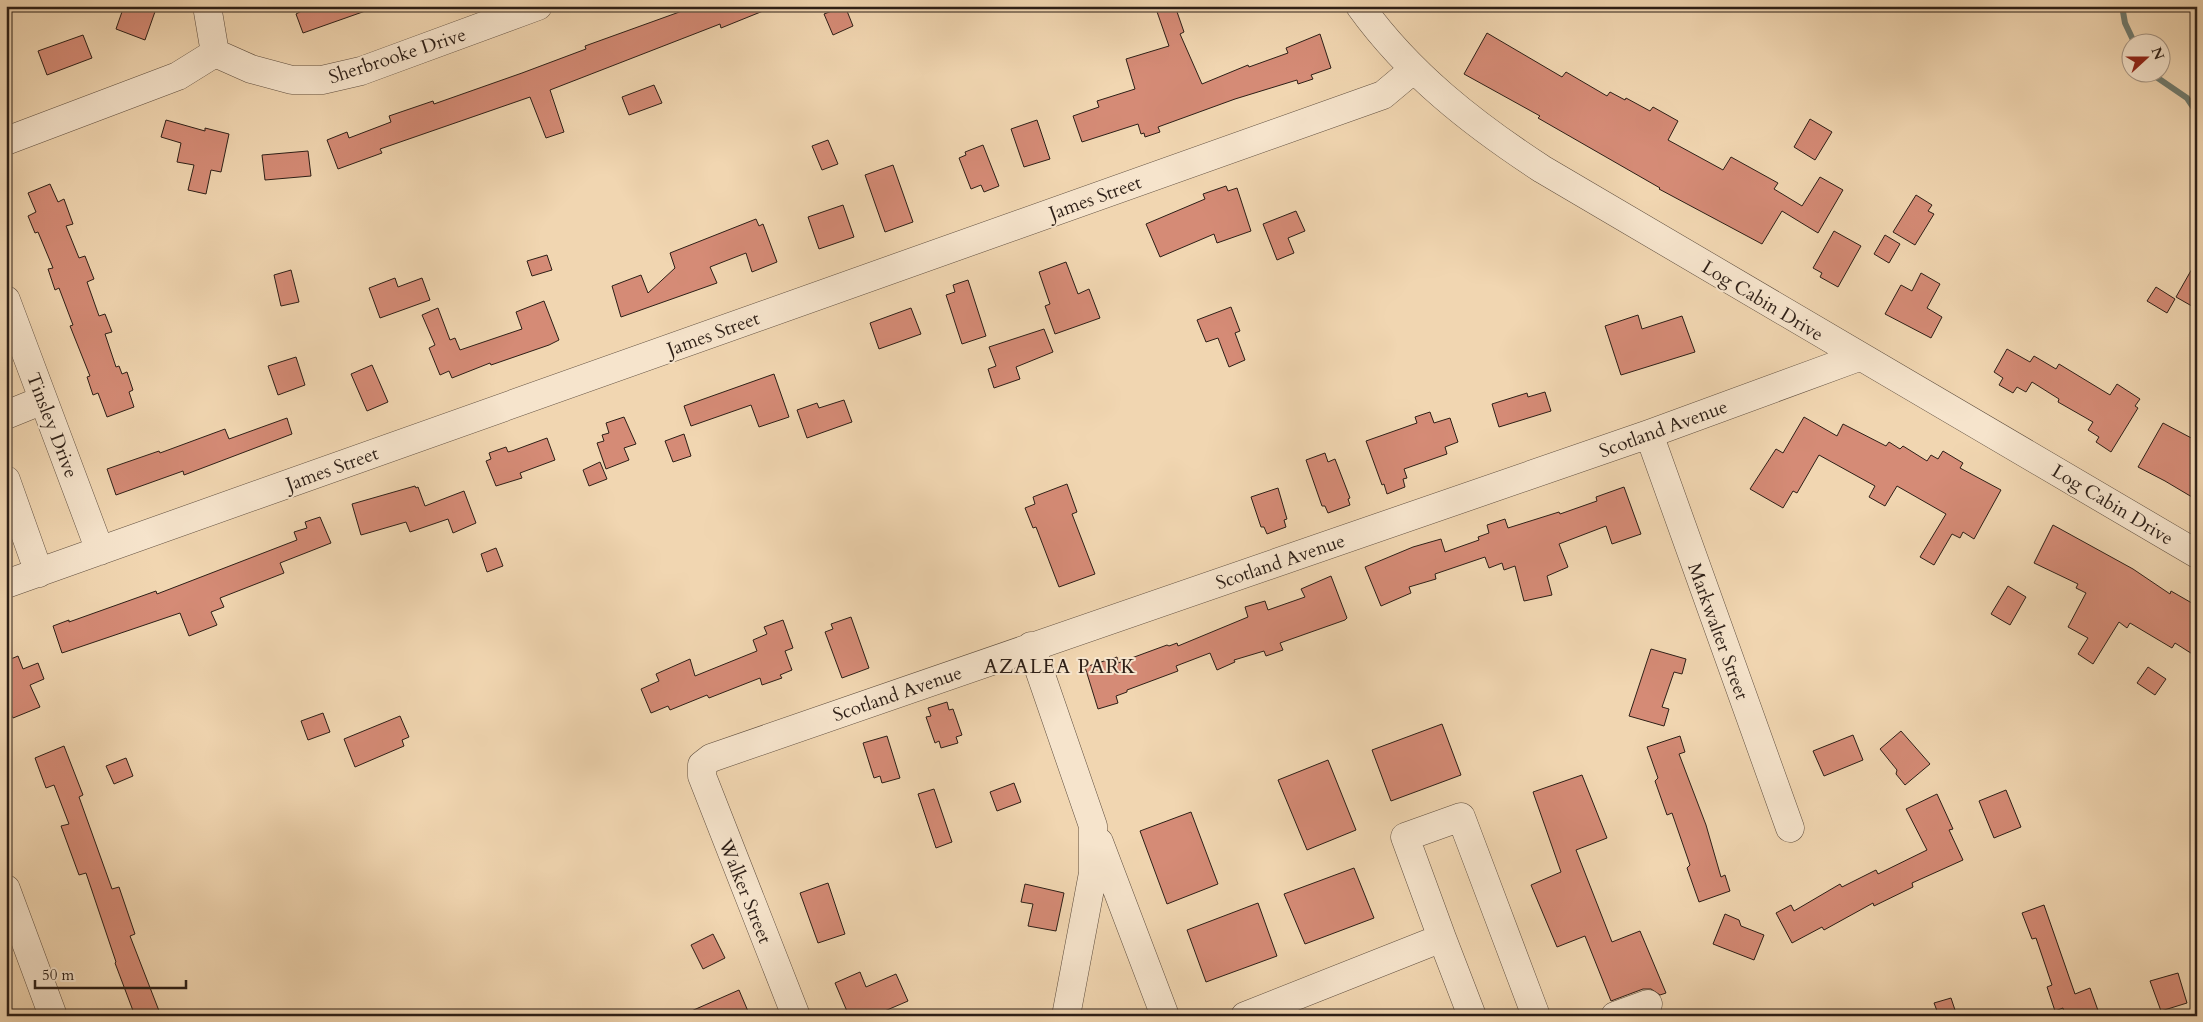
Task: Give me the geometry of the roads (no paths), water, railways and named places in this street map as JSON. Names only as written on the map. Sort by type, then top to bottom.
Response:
[{"type":"street","points":[[6,141],[178,76],[214,53],[207,6]]},
{"type":"street","name":"Sherbrooke Drive","points":[[214,53],[252,69],[292,80],[322,80],[361,71],[538,6]]},
{"type":"street","name":"Log Cabin Drive","points":[[1360,6],[1377,30],[1414,70],[1455,107],[1497,140],[1542,170],[2197,554]]},
{"type":"street","name":"James Street","points":[[6,584],[1382,95],[1414,70]]},
{"type":"street","name":"Tinsley Drive","points":[[6,300],[100,551]]},
{"type":"street","name":"Scotland Avenue","points":[[702,765],[711,758],[1649,434],[1859,357]]},
{"type":"street","points":[[6,414],[43,400]]},
{"type":"street","name":"Markwalter Street","points":[[1649,434],[1790,828]]},
{"type":"street","points":[[6,480],[39,572]]},
{"type":"street","points":[[1031,646],[1093,826],[1166,1016]]},
{"type":"street","name":"Walker Street","points":[[702,765],[702,776],[722,831],[796,1016]]},
{"type":"street","points":[[1472,1016],[1406,837],[1461,816],[1536,1016]]},
{"type":"street","points":[[1066,1016],[1094,873],[1093,826]]},
{"type":"street","points":[[6,889],[53,1016]]},
{"type":"street","points":[[1245,1016],[1442,938]]},
{"type":"street","points":[[1615,1016],[1648,1004]]},
{"type":"waterway","points":[[2122,6],[2125,23],[2129,32]]},
{"type":"waterway","points":[[2164,82],[2187,98],[2197,113]]},
{"type":"district","name":"AZALEA PARK","points":[[1060,666]]}]
